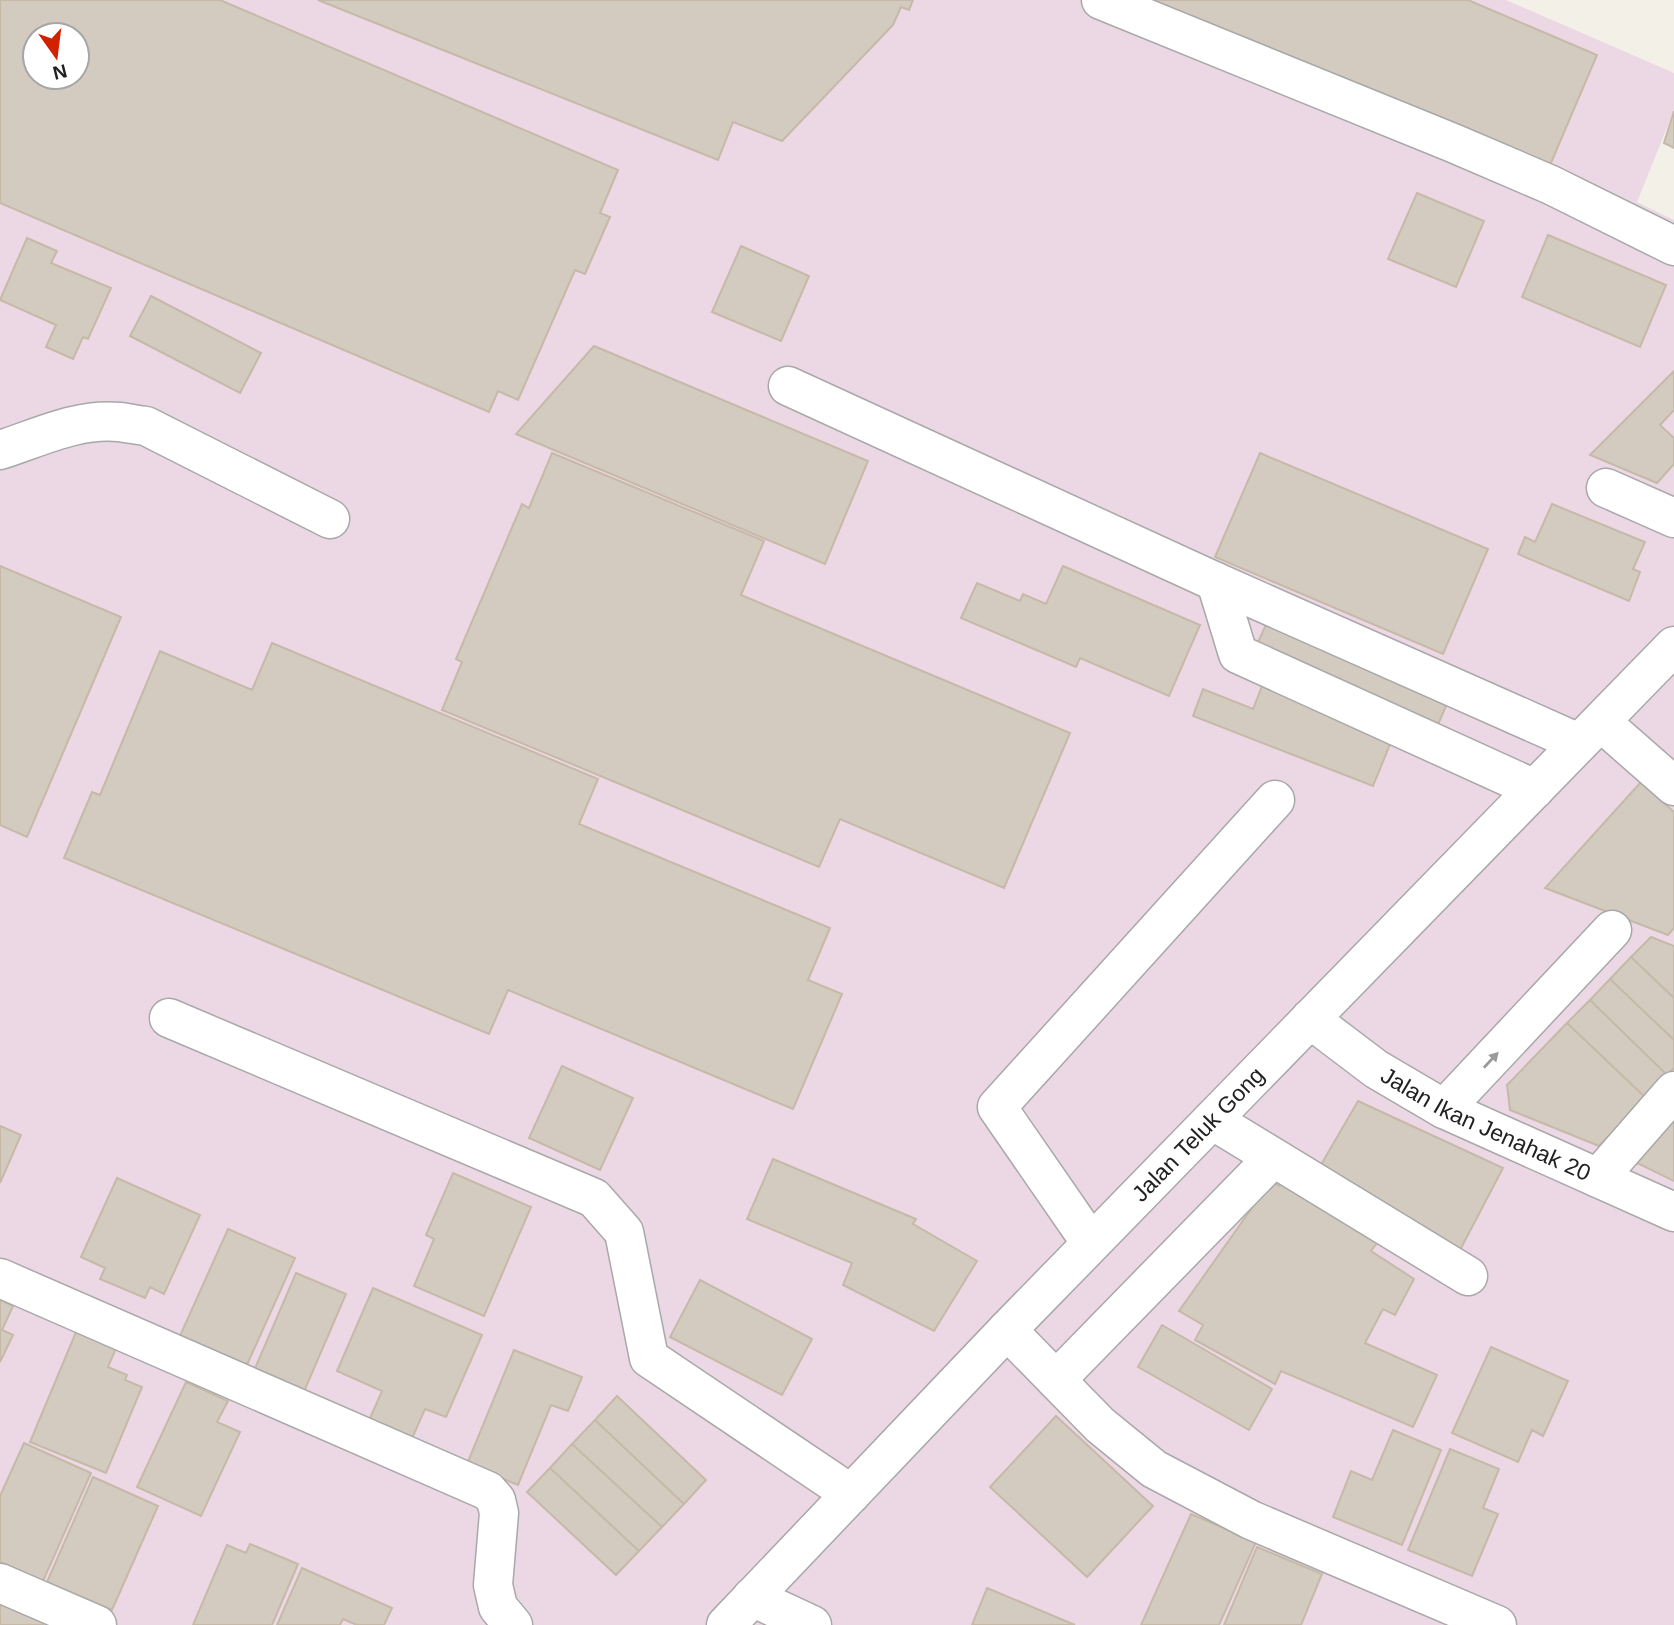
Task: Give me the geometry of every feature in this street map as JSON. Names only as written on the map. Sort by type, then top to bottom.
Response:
[{"type":"street","points":[[1101,0],[1466,148],[1552,186],[1674,246]]},
{"type":"street","points":[[788,386],[1216,582],[1590,733],[1674,786]]},
{"type":"street","points":[[0,450],[63,428],[88,423],[117,421],[146,426],[330,519]]},
{"type":"street","points":[[1606,488],[1674,518]]},
{"type":"street","points":[[1216,582],[1238,654],[1535,789]]},
{"type":"street","name":"Jalan Teluk Gong","points":[[726,1625],[1091,1243],[1674,646]]},
{"type":"street","points":[[1091,1243],[997,1107],[1275,800]]},
{"type":"street","points":[[1444,1109],[1612,930]]},
{"type":"street","points":[[169,1018],[594,1198],[624,1232],[649,1358],[851,1494]]},
{"type":"street","name":"Jalan Ikan Jenahak 20","points":[[1310,1019],[1376,1069],[1444,1109],[1674,1212]]},
{"type":"street","points":[[1598,1178],[1674,1091]]},
{"type":"street","points":[[1212,1120],[1468,1276]]},
{"type":"street","points":[[1056,1380],[1273,1158]]},
{"type":"street","points":[[0,1278],[488,1491],[496,1500],[499,1513],[494,1585],[498,1607],[513,1625]]},
{"type":"street","points":[[1007,1330],[1100,1425],[1154,1469],[1251,1520],[1497,1625]]},
{"type":"street","points":[[0,1583],[97,1625]]},
{"type":"street","points":[[752,1597],[812,1625]]},
{"type":"shaded area","points":[[0,0],[1506,0],[1674,73],[1674,110],[1637,202],[1674,220],[1674,1625],[0,1625]]},
{"type":"building","points":[[0,0],[220,0],[618,170],[600,213],[610,217],[585,274],[575,270],[518,400],[498,391],[489,412],[0,203]]},
{"type":"building","points":[[318,0],[913,0],[909,10],[901,7],[893,25],[782,141],[733,122],[718,160]]},
{"type":"building","points":[[1148,0],[1468,0],[1597,55],[1548,170]]},
{"type":"building","points":[[1674,111],[1674,148],[1664,143]]},
{"type":"building","points":[[1417,193],[1484,221],[1456,287],[1388,259]]},
{"type":"building","points":[[1548,235],[1666,285],[1640,347],[1522,297]]},
{"type":"building","points":[[27,238],[57,251],[51,263],[111,288],[88,339],[83,337],[73,359],[46,347],[56,325],[0,300]]},
{"type":"building","points":[[741,246],[809,276],[781,341],[712,312]]},
{"type":"building","points":[[151,296],[261,353],[240,393],[130,336]]},
{"type":"building","points":[[594,346],[868,461],[825,564],[516,434]]},
{"type":"building","points":[[1674,371],[1674,410],[1660,425],[1674,438],[1674,464],[1657,483],[1590,455]]},
{"type":"building","points":[[552,453],[764,541],[741,595],[1070,733],[1004,888],[840,819],[819,867],[442,710],[462,662],[456,659],[522,504],[529,508]]},
{"type":"building","points":[[1260,453],[1488,549],[1443,654],[1215,557]]},
{"type":"building","points":[[1552,504],[1645,542],[1633,569],[1640,572],[1629,601],[1518,554],[1525,537],[1535,542]]},
{"type":"building","points":[[0,566],[121,617],[27,837],[0,825]]},
{"type":"building","points":[[1063,566],[1200,625],[1169,696],[1080,658],[1076,667],[961,618],[977,583],[1020,601],[1023,594],[1046,604]]},
{"type":"building","points":[[1269,618],[1450,697],[1436,729],[1254,651]]},
{"type":"building","points":[[272,643],[598,779],[579,824],[830,928],[808,980],[842,994],[793,1109],[508,990],[489,1034],[64,858],[92,792],[100,795],[160,651],[252,690]]},
{"type":"building","points":[[1264,681],[1393,737],[1373,786],[1193,716],[1203,689],[1253,709]]},
{"type":"building","points":[[1641,782],[1674,812],[1674,928],[1668,935],[1545,888]]},
{"type":"building","points":[[1651,937],[1674,946],[1674,998],[1631,957]]},
{"type":"building","points":[[1631,957],[1674,998],[1674,1040],[1610,979]]},
{"type":"building","points":[[1610,979],[1674,1040],[1674,1068],[1667,1075],[1590,1000]]},
{"type":"building","points":[[1590,1000],[1667,1075],[1646,1098],[1567,1023]]},
{"type":"building","points":[[1567,1023],[1646,1098],[1599,1146],[1510,1110],[1507,1085]]},
{"type":"building","points":[[562,1066],[633,1098],[600,1170],[529,1138]]},
{"type":"building","points":[[1358,1101],[1503,1168],[1460,1250],[1318,1170]]},
{"type":"building","points":[[1674,1120],[1674,1181],[1635,1162]]},
{"type":"building","points":[[0,1126],[21,1135],[0,1183]]},
{"type":"building","points":[[773,1159],[916,1219],[913,1224],[977,1261],[934,1331],[843,1285],[852,1263],[747,1219]]},
{"type":"building","points":[[453,1173],[531,1207],[484,1316],[414,1286],[434,1239],[426,1235]]},
{"type":"building","points":[[117,1178],[200,1215],[164,1294],[150,1287],[145,1298],[100,1279],[105,1268],[81,1257]]},
{"type":"building","points":[[1286,1178],[1380,1239],[1371,1251],[1414,1279],[1395,1315],[1383,1309],[1365,1343],[1437,1375],[1413,1427],[1281,1371],[1275,1384],[1195,1340],[1203,1325],[1179,1311],[1271,1181],[1279,1186]]},
{"type":"building","points":[[228,1229],[295,1258],[246,1367],[179,1338]]},
{"type":"building","points":[[296,1273],[346,1294],[303,1394],[253,1373]]},
{"type":"building","points":[[700,1280],[812,1339],[782,1395],[670,1337]]},
{"type":"building","points":[[373,1288],[482,1335],[446,1417],[425,1409],[410,1443],[367,1425],[382,1391],[337,1371]]},
{"type":"building","points":[[0,1300],[13,1306],[2,1330],[13,1335],[0,1362]]},
{"type":"building","points":[[1162,1325],[1272,1389],[1249,1430],[1138,1367]]},
{"type":"building","points":[[76,1332],[116,1348],[108,1367],[127,1375],[125,1380],[142,1387],[106,1473],[30,1442]]},
{"type":"building","points":[[1491,1347],[1568,1381],[1543,1436],[1532,1430],[1518,1462],[1452,1433]]},
{"type":"building","points":[[514,1350],[582,1377],[568,1411],[551,1405],[518,1485],[467,1464]]},
{"type":"building","points":[[186,1382],[228,1401],[217,1422],[240,1432],[201,1516],[137,1487]]},
{"type":"building","points":[[617,1396],[706,1480],[684,1504],[595,1420]]},
{"type":"building","points":[[1056,1416],[1153,1506],[1087,1577],[990,1487]]},
{"type":"building","points":[[595,1420],[684,1504],[662,1527],[572,1444]]},
{"type":"building","points":[[1393,1430],[1441,1450],[1402,1545],[1333,1517],[1351,1471],[1372,1480]]},
{"type":"building","points":[[24,1443],[91,1473],[43,1581],[0,1562],[0,1496]]},
{"type":"building","points":[[572,1444],[662,1527],[639,1551],[550,1468]]},
{"type":"building","points":[[1450,1449],[1499,1469],[1483,1508],[1498,1514],[1472,1576],[1408,1550]]},
{"type":"building","points":[[550,1468],[639,1551],[616,1575],[527,1492]]},
{"type":"building","points":[[93,1477],[158,1506],[112,1610],[47,1582]]},
{"type":"building","points":[[1191,1514],[1256,1542],[1219,1625],[1141,1625]]},
{"type":"building","points":[[250,1544],[298,1564],[272,1625],[193,1625],[227,1545],[246,1553]]},
{"type":"building","points":[[1257,1547],[1322,1574],[1301,1625],[1224,1625]]},
{"type":"building","points":[[302,1568],[392,1608],[384,1625],[357,1625],[343,1619],[340,1625],[277,1625]]},
{"type":"building","points":[[987,1588],[1075,1625],[972,1625]]},
{"type":"building","points":[[0,1599],[45,1620],[43,1625],[0,1625]]}]
